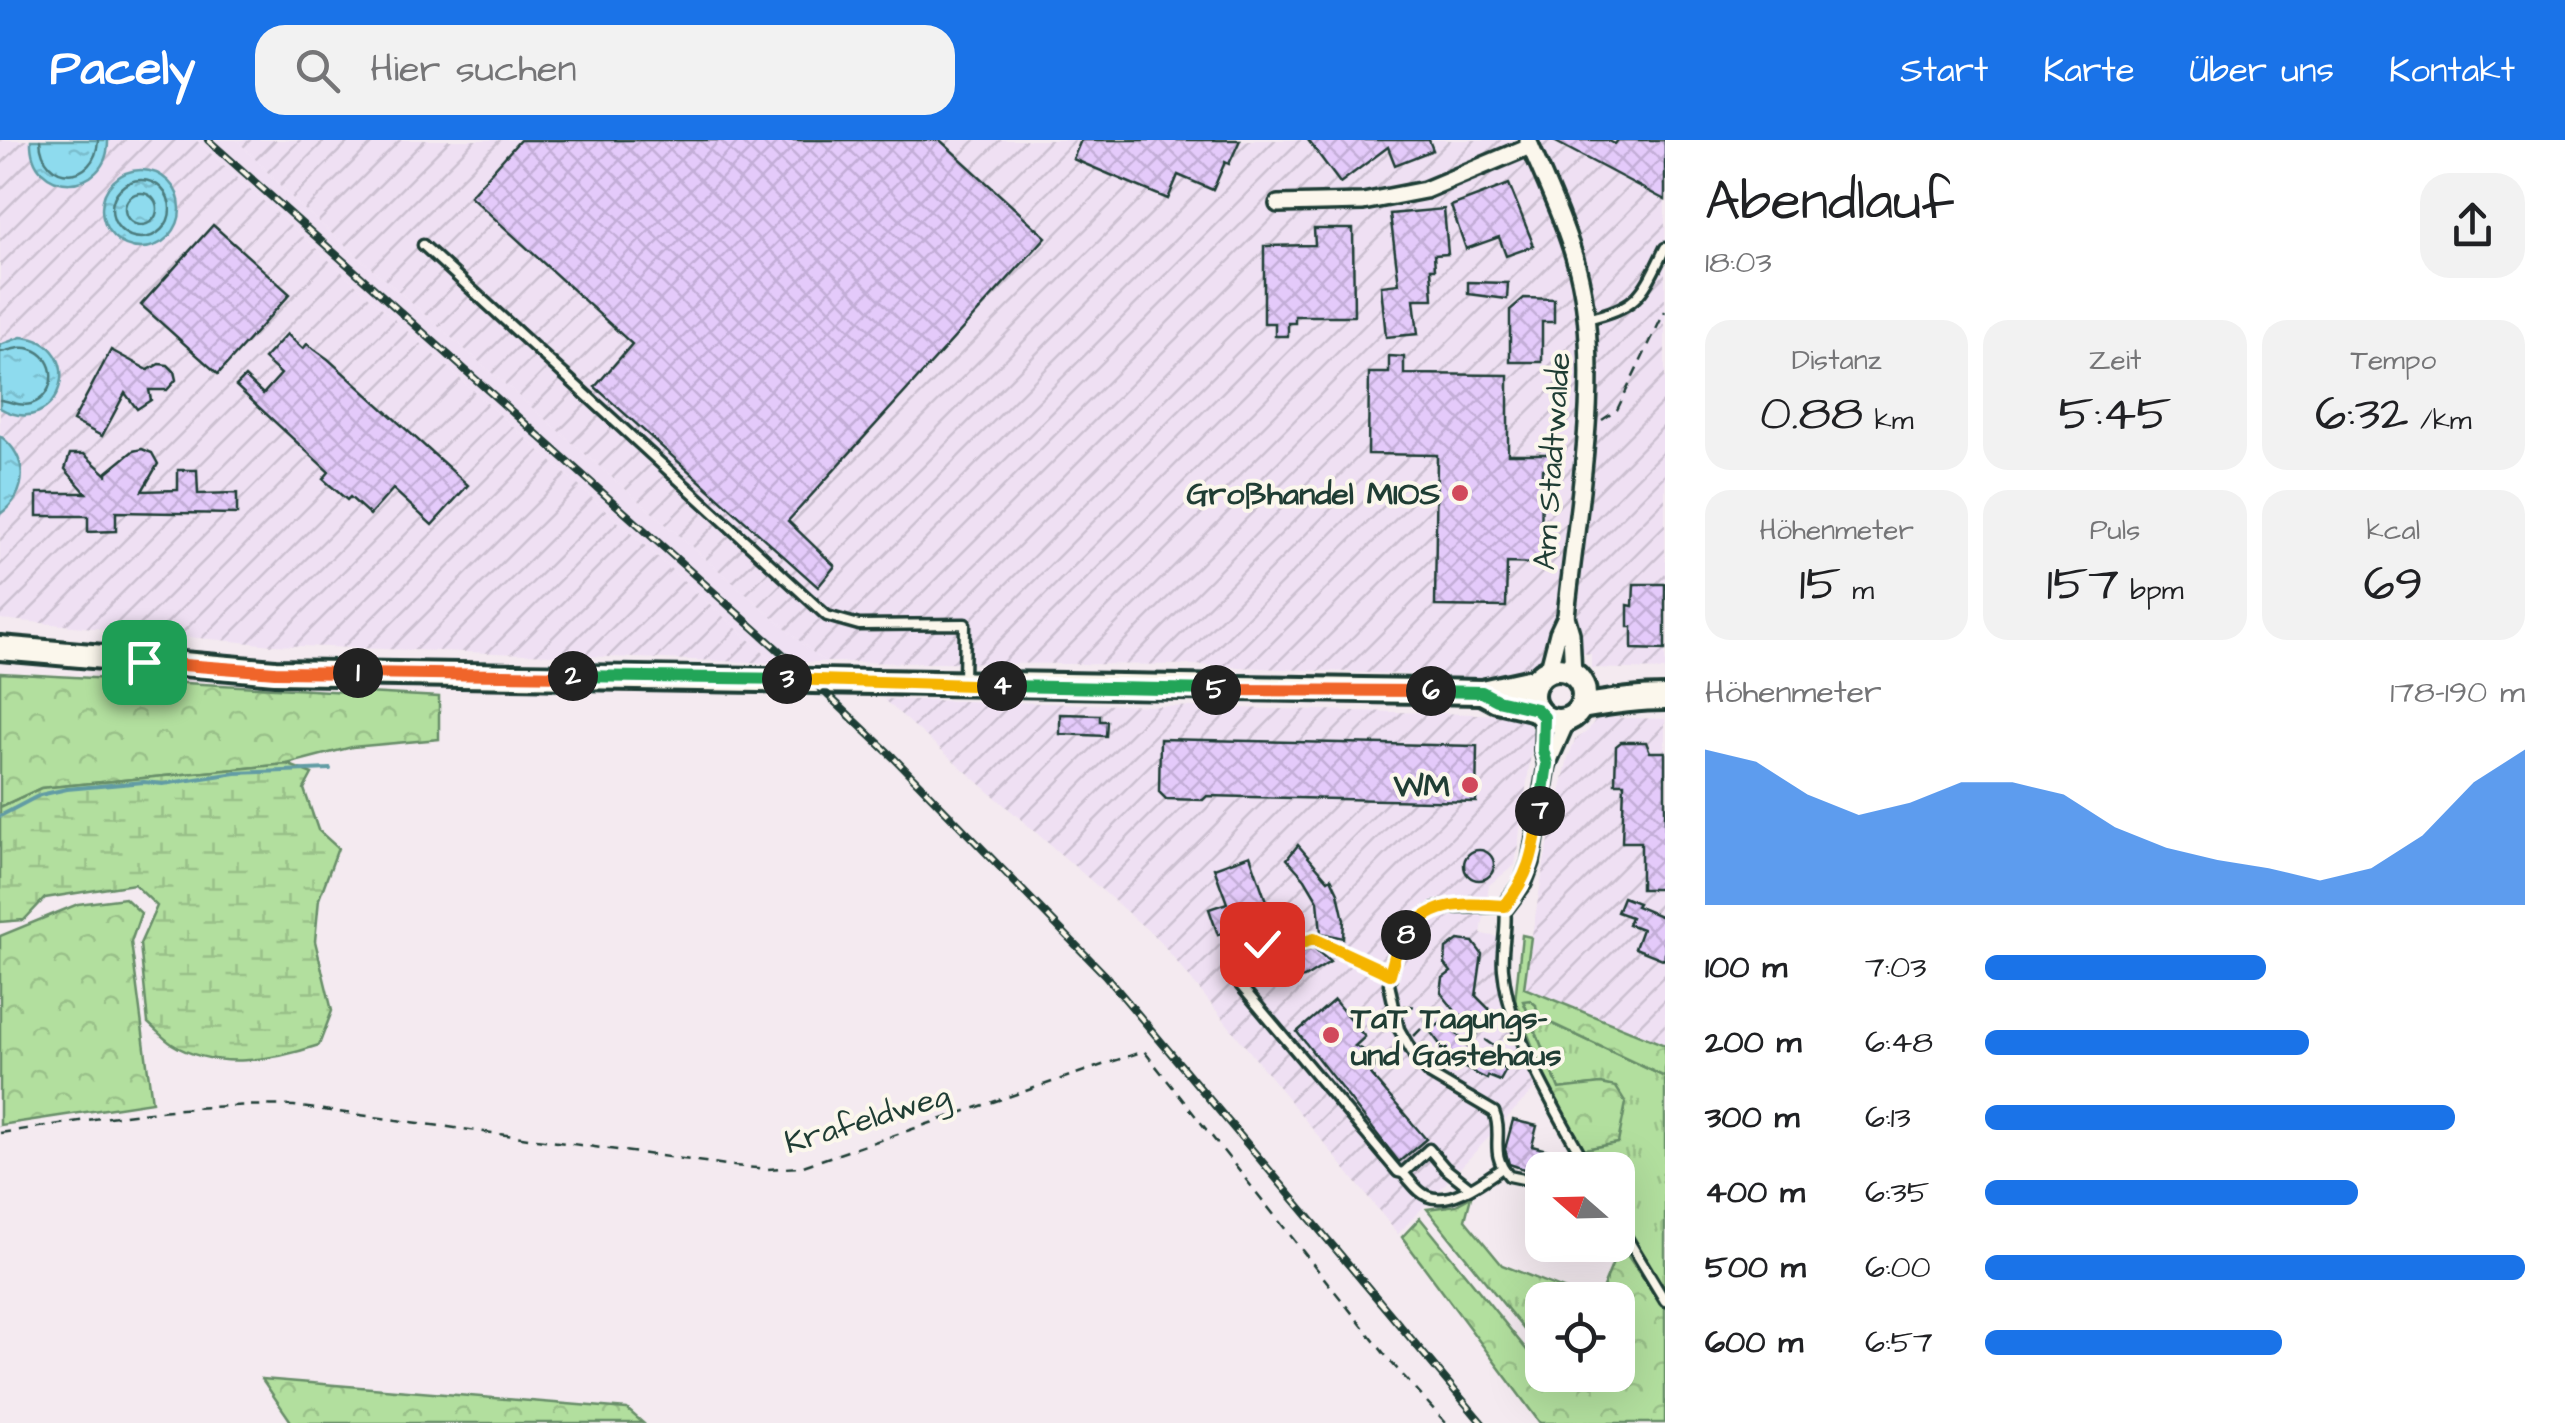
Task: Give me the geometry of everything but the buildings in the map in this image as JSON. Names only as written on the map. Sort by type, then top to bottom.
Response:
[{"type":"main road","points":[[0,648],[275,672],[964,685],[1482,692],[1565,670],[1635,698]]},
{"type":"main road","points":[[1542,676],[1532,695],[1557,713]]},
{"type":"main road","points":[[1557,713],[1584,699],[1577,678]]},
{"type":"main road","points":[[1482,692],[1497,700],[1557,713],[1635,698],[1665,698]]},
{"type":"street","points":[[1278,204],[1363,202],[1426,190],[1529,143]]},
{"type":"street","name":"Am Stadtwalde","points":[[1529,143],[1578,271],[1590,368],[1566,616],[1542,676]]},
{"type":"street","name":"Am Stadtwalde","points":[[1566,616],[1577,678]]},
{"type":"street","points":[[1547,764],[1543,750],[1557,713]]},
{"type":"street","points":[[1505,906],[1523,883],[1531,862],[1557,713]]},
{"type":"lane","points":[[423,244],[827,616],[858,625],[965,624],[964,685]]},
{"type":"lane","points":[[1586,319],[1620,311],[1644,291],[1665,248]]},
{"type":"lane","points":[[1525,1181],[1509,1176],[1502,1168],[1495,1152],[1498,1120],[1494,1112],[1431,1075],[1406,1043],[1392,1006],[1390,974],[1397,948],[1415,923],[1436,908],[1505,906],[1502,968],[1509,1001],[1542,1082],[1579,1152]]},
{"type":"lane","points":[[1390,974],[1314,939],[1288,947],[1247,945],[1235,974],[1398,1172],[1424,1196],[1442,1198],[1469,1188],[1502,1168]]},
{"type":"lane","points":[[1403,1173],[1430,1149],[1444,1168],[1469,1188]]},
{"type":"lane","points":[[1635,1255],[1665,1302]]},
{"type":"path","points":[[1586,419],[1602,420],[1614,415],[1665,311]]},
{"type":"path","points":[[1392,1006],[1430,1007],[1453,1014],[1502,1052]]},
{"type":"path","points":[[1406,1043],[1423,1028],[1430,1007]]},
{"type":"path","points":[[1431,1075],[1464,1050],[1474,1034]]},
{"type":"path","name":"Krafeldweg","points":[[0,1133],[161,1109],[236,1104],[294,1106],[734,1166],[800,1167],[1144,1051],[1390,1361],[1446,1423]]},
{"type":"shaded area","points":[[0,140],[196,140],[775,663],[273,645],[0,619]]},
{"type":"shaded area","points":[[196,140],[237,140],[298,204],[824,662],[775,663]]},
{"type":"shaded area","points":[[237,140],[1665,140],[1665,670],[1591,668],[1591,654],[1580,653],[1581,643],[1547,641],[1544,655],[1533,670],[1507,679],[1193,665],[824,662],[298,204]]},
{"type":"shaded area","points":[[883,699],[1513,715],[1527,721],[1534,733],[1515,865],[1489,885],[1481,934],[1499,937],[1502,999],[1537,1086],[1398,1234],[1159,940]]},
{"type":"shaded area","points":[[1597,717],[1665,719],[1665,1045],[1523,988],[1545,858],[1568,758],[1575,740],[1588,731]]},
{"type":"green space","points":[[0,673],[439,697],[439,739],[352,747],[287,764],[41,788],[0,807]]},
{"type":"green space","points":[[287,764],[312,774],[304,789],[318,830],[338,848],[319,899],[315,941],[332,1011],[319,1045],[284,1055],[226,1060],[189,1052],[163,1037],[148,1023],[140,944],[157,906],[134,884],[45,898],[24,920],[0,922],[0,807],[41,788]]},
{"type":"green space","points":[[125,898],[141,913],[131,942],[152,1102],[0,1125],[0,936],[78,904]]},
{"type":"green space","points":[[1522,935],[1531,937],[1524,988],[1665,1045],[1665,1077],[1538,1017],[1536,1005],[1530,1000],[1523,1001],[1559,1089],[1601,1084],[1616,1087],[1626,1103],[1618,1143],[1584,1149],[1548,1086],[1515,1001]]},
{"type":"green space","points":[[1523,1000],[1536,1005],[1538,1017],[1665,1077],[1665,1293],[1635,1241],[1635,1152],[1584,1149],[1618,1142],[1602,1084],[1559,1089]]},
{"type":"green space","points":[[1471,1197],[1465,1220],[1502,1265],[1545,1282],[1525,1282],[1525,1331],[1427,1209],[1456,1205]]},
{"type":"green space","points":[[1420,1218],[1525,1348],[1525,1392],[1635,1392],[1635,1282],[1605,1282],[1613,1262],[1632,1262],[1665,1309],[1665,1423],[1540,1423],[1402,1237]]},
{"type":"green space","points":[[262,1379],[627,1409],[643,1423],[292,1423]]},
{"type":"water","points":[[31,140],[108,140],[105,159],[96,172],[69,183],[55,181],[42,172],[34,159]]},
{"type":"water","points":[[141,170],[156,173],[168,182],[177,194],[177,224],[168,236],[156,245],[141,248],[126,245],[114,236],[105,224],[102,209],[105,194],[114,182],[126,173]]},
{"type":"water","points":[[21,337],[43,343],[56,355],[61,371],[59,388],[51,402],[38,412],[21,415],[0,408],[0,345]]},
{"type":"water","points":[[0,436],[16,454],[22,475],[16,496],[0,514]]},
{"type":"waterway","points":[[0,816],[40,795],[67,789],[163,784],[236,773],[330,769]]},
{"type":"railway","points":[[208,140],[811,679],[893,757],[1105,975],[1482,1423]]},
{"type":"place","name":"Großhandel MIOS","points":[[1460,493]]},
{"type":"place","name":"WM","points":[[1470,785]]},
{"type":"place","name":"TaT Tagungs- und Gästehaus","points":[[1331,1035]]},
{"type":"route","points":[[144,662],[275,672],[1482,692],[1497,700],[1536,709],[1544,717],[1543,750],[1547,764],[1531,862],[1523,883],[1505,906],[1436,908],[1415,923],[1397,948],[1390,974],[1314,939],[1288,947],[1262,944]]}]
